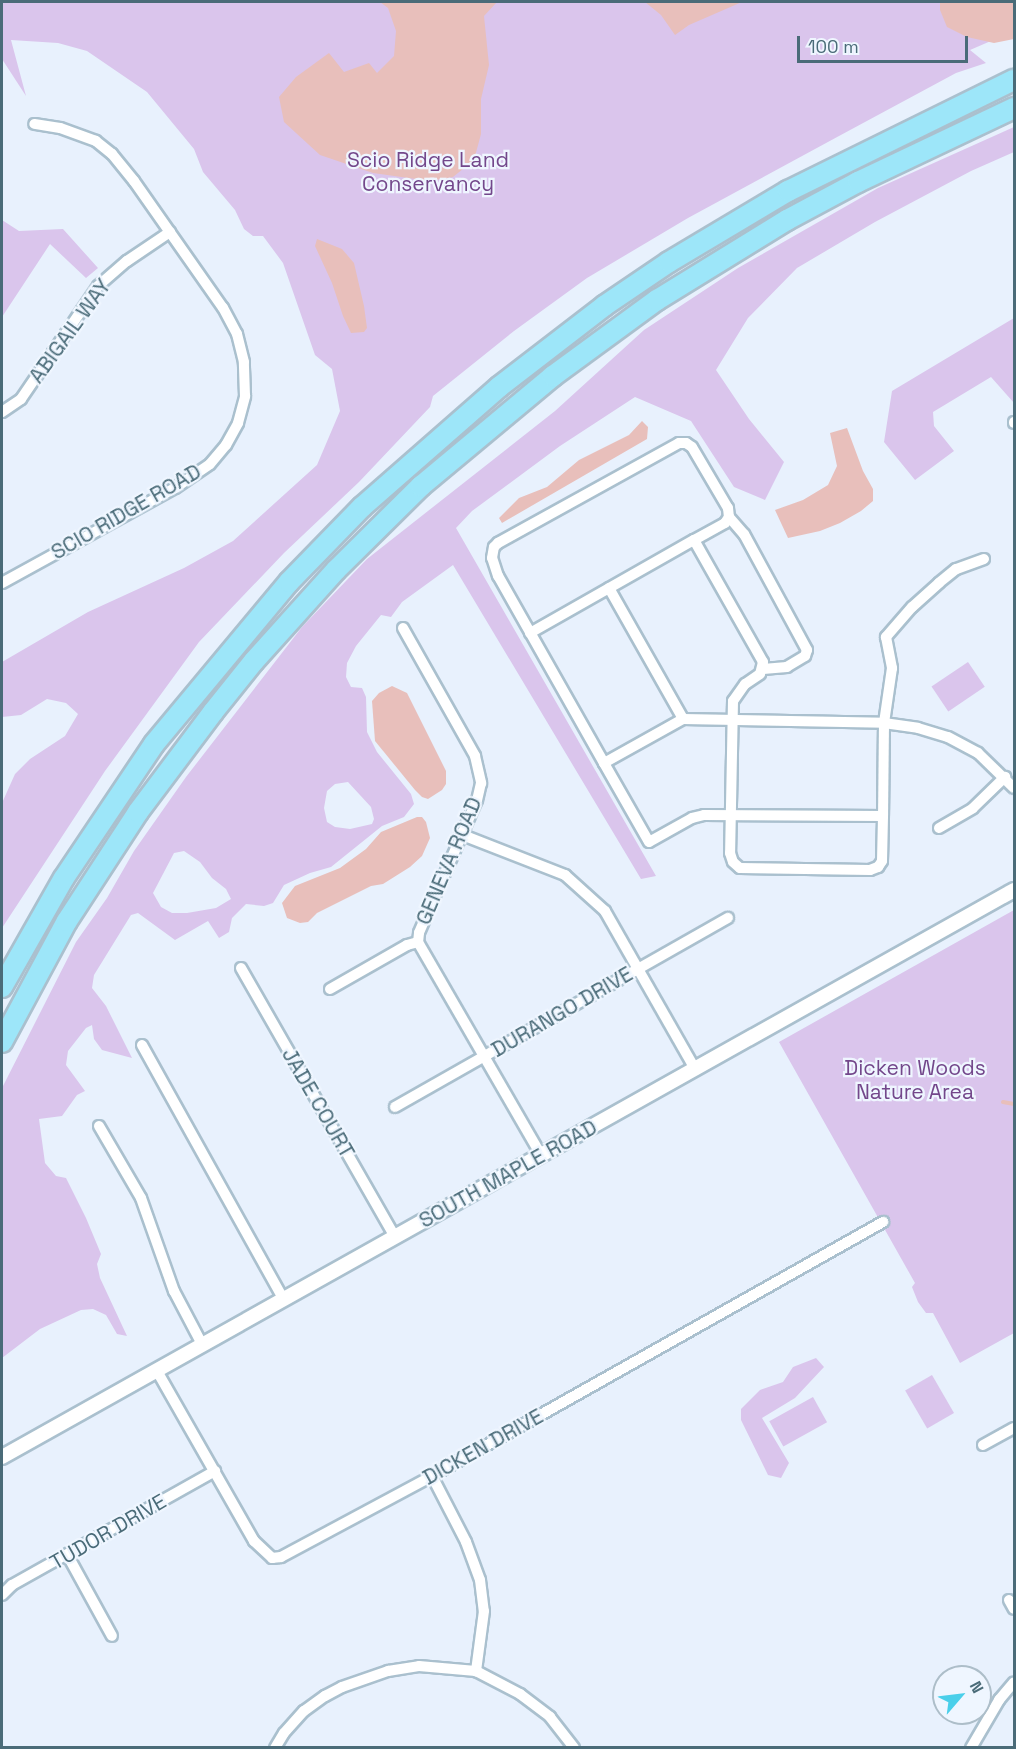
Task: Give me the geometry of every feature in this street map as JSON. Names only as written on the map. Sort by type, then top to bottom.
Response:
[{"type":"highway","points":[[2,987],[64,878],[161,735],[289,582],[362,507],[435,441],[499,387],[604,306],[669,262],[788,191],[1014,80]]},
{"type":"highway","points":[[2,1042],[67,921],[138,812],[199,730],[254,661],[336,570],[421,486],[554,376],[657,300],[787,220],[858,182],[1014,108]]},
{"type":"street","name":"SCIO RIDGE ROAD","points":[[2,583],[175,488],[210,464],[226,445],[238,423],[245,396],[244,362],[237,334],[223,308],[112,154],[96,141],[60,128],[34,124]]},
{"type":"street","name":"ABIGAIL WAY","points":[[2,412],[21,399],[98,286],[127,261],[170,232]]},
{"type":"street","points":[[763,669],[787,667],[805,656],[807,650],[744,534],[729,517],[728,508],[693,447],[679,443],[498,543],[492,558],[494,566],[649,842],[692,818],[883,816]]},
{"type":"street","points":[[530,633],[725,523],[729,517]]},
{"type":"street","points":[[694,540],[761,656],[763,669],[760,674],[745,684],[733,701],[730,853],[733,862],[740,868],[870,870],[878,867],[882,861],[884,723],[892,668],[886,637],[912,607],[939,582],[956,569],[984,559]]},
{"type":"street","points":[[609,588],[683,719]]},
{"type":"street","name":"GENEVA ROAD","points":[[330,989],[407,945],[418,942],[419,933],[460,834],[477,800],[481,783],[480,770],[472,750],[403,628]]},
{"type":"street","points":[[604,763],[683,719],[884,723],[918,728],[948,737],[978,753],[1014,788]]},
{"type":"street","points":[[939,828],[973,808],[1005,777]]},
{"type":"street","points":[[460,834],[565,875],[605,911],[695,1069]]},
{"type":"street","name":"SOUTH MAPLE ROAD","points":[[2,1458],[1014,890]]},
{"type":"street","name":"DURANGO DRIVE","points":[[395,1107],[728,918]]},
{"type":"street","points":[[418,942],[541,1155]]},
{"type":"street","name":"JADE COURT","points":[[241,968],[395,1238]]},
{"type":"street","points":[[142,1045],[284,1300]]},
{"type":"street","points":[[99,1126],[141,1198],[174,1292],[203,1346]]},
{"type":"street","name":"DICKEN DRIVE","points":[[157,1371],[254,1541],[272,1558],[292,1553],[883,1222]]},
{"type":"street","points":[[983,1445],[1014,1428]]},
{"type":"street","name":"TUDOR DRIVE","points":[[2,1595],[12,1585],[68,1556],[215,1471]]},
{"type":"street","points":[[432,1476],[466,1542],[480,1580],[484,1611],[476,1671]]},
{"type":"street","points":[[68,1556],[112,1636]]},
{"type":"street","points":[[275,1748],[284,1733],[304,1711],[342,1687],[388,1671],[419,1666],[476,1671],[520,1694],[550,1717],[574,1748]]},
{"type":"street","points":[[971,1748],[999,1700],[1014,1682]]},
{"type":"green space","name":"Scio Ridge Land Conservancy","points":[[2,2],[1014,2],[1014,31],[970,50],[986,63],[956,73],[839,136],[688,218],[587,278],[514,331],[433,396],[430,407],[359,482],[284,553],[199,642],[105,771],[2,928],[2,803],[15,774],[30,759],[65,736],[78,714],[66,703],[47,699],[21,715],[2,717],[2,662],[88,612],[184,568],[233,541],[317,465],[340,411],[332,369],[315,355],[283,263],[263,236],[253,236],[244,229],[235,210],[203,172],[194,149],[147,92],[87,51],[58,43],[11,40],[26,96],[2,59]]},
{"type":"green space","points":[[1014,127],[1014,152],[971,171],[875,222],[797,268],[748,318],[716,370],[749,419],[784,462],[765,500],[734,487],[691,421],[635,397],[560,446],[472,511],[456,528],[656,876],[641,879],[453,565],[402,602],[391,617],[381,615],[356,646],[347,663],[346,677],[351,687],[362,688],[366,697],[367,732],[377,752],[411,794],[414,804],[404,817],[382,826],[331,867],[310,873],[284,885],[273,903],[264,906],[246,904],[232,918],[229,932],[219,938],[208,921],[175,940],[138,913],[131,915],[94,975],[92,988],[106,1006],[132,1058],[102,1050],[94,1039],[92,1025],[86,1028],[68,1051],[66,1065],[85,1091],[77,1095],[62,1116],[39,1119],[45,1163],[56,1176],[66,1178],[86,1218],[101,1254],[97,1264],[100,1278],[127,1336],[117,1334],[106,1315],[93,1309],[81,1310],[40,1329],[2,1358],[2,1088],[76,942],[107,898],[134,851],[186,777],[302,627],[367,559],[555,411],[644,330],[738,268],[878,188]],"holes":[[[348,782],[371,807],[374,819],[372,824],[350,829],[335,827],[327,822],[324,808],[327,791],[335,784]],[[184,851],[200,862],[212,878],[226,889],[231,899],[216,908],[187,913],[172,913],[161,907],[153,893],[174,853]]]},
{"type":"green space","points":[[2,220],[19,231],[63,229],[98,268],[86,278],[50,244],[2,317]]},
{"type":"green space","points":[[1014,318],[1014,403],[991,377],[933,412],[934,426],[954,451],[915,480],[884,442],[892,391]]},
{"type":"green space","points":[[968,662],[985,687],[948,711],[932,687]]},
{"type":"green space","name":"Dicken Woods Nature Area","points":[[1014,910],[1014,1333],[960,1363],[933,1313],[926,1313],[918,1302],[912,1287],[915,1283],[779,1042]]},
{"type":"green space","points":[[816,1358],[824,1367],[795,1398],[762,1418],[789,1463],[781,1478],[768,1475],[741,1420],[741,1409],[760,1390],[783,1382],[793,1367]]},
{"type":"green space","points":[[932,1375],[954,1413],[927,1429],[905,1390]]},
{"type":"green space","points":[[813,1397],[827,1422],[783,1447],[769,1421]]},
{"type":"shaded area","points":[[380,2],[497,2],[484,16],[489,65],[481,99],[481,134],[474,160],[453,177],[430,181],[373,173],[320,155],[284,122],[279,97],[296,77],[329,53],[344,72],[369,63],[377,73],[394,56],[396,31],[388,8]]},
{"type":"shaded area","points":[[645,2],[742,2],[689,25],[675,35],[661,15]]},
{"type":"shaded area","points":[[940,2],[1014,2],[1014,39],[994,43],[967,37],[947,27],[940,10]]},
{"type":"shaded area","points":[[317,239],[342,249],[354,263],[364,306],[367,328],[364,332],[351,333],[315,246]]},
{"type":"shaded area","points":[[642,421],[648,427],[647,439],[502,523],[499,518],[519,498],[547,487],[579,460],[629,435]]},
{"type":"shaded area","points":[[847,428],[863,471],[873,489],[873,501],[840,523],[820,531],[788,538],[775,510],[803,500],[828,485],[837,466],[830,433]]},
{"type":"shaded area","points":[[392,686],[407,693],[446,771],[446,784],[442,790],[428,799],[415,790],[375,741],[372,701],[379,693]]},
{"type":"shaded area","points":[[422,817],[426,822],[430,838],[422,856],[410,867],[383,884],[371,886],[317,913],[308,922],[300,923],[287,918],[282,903],[295,886],[340,868],[366,849],[381,832]]},
{"type":"waterway","points":[[1003,1102],[1014,1104]]}]
